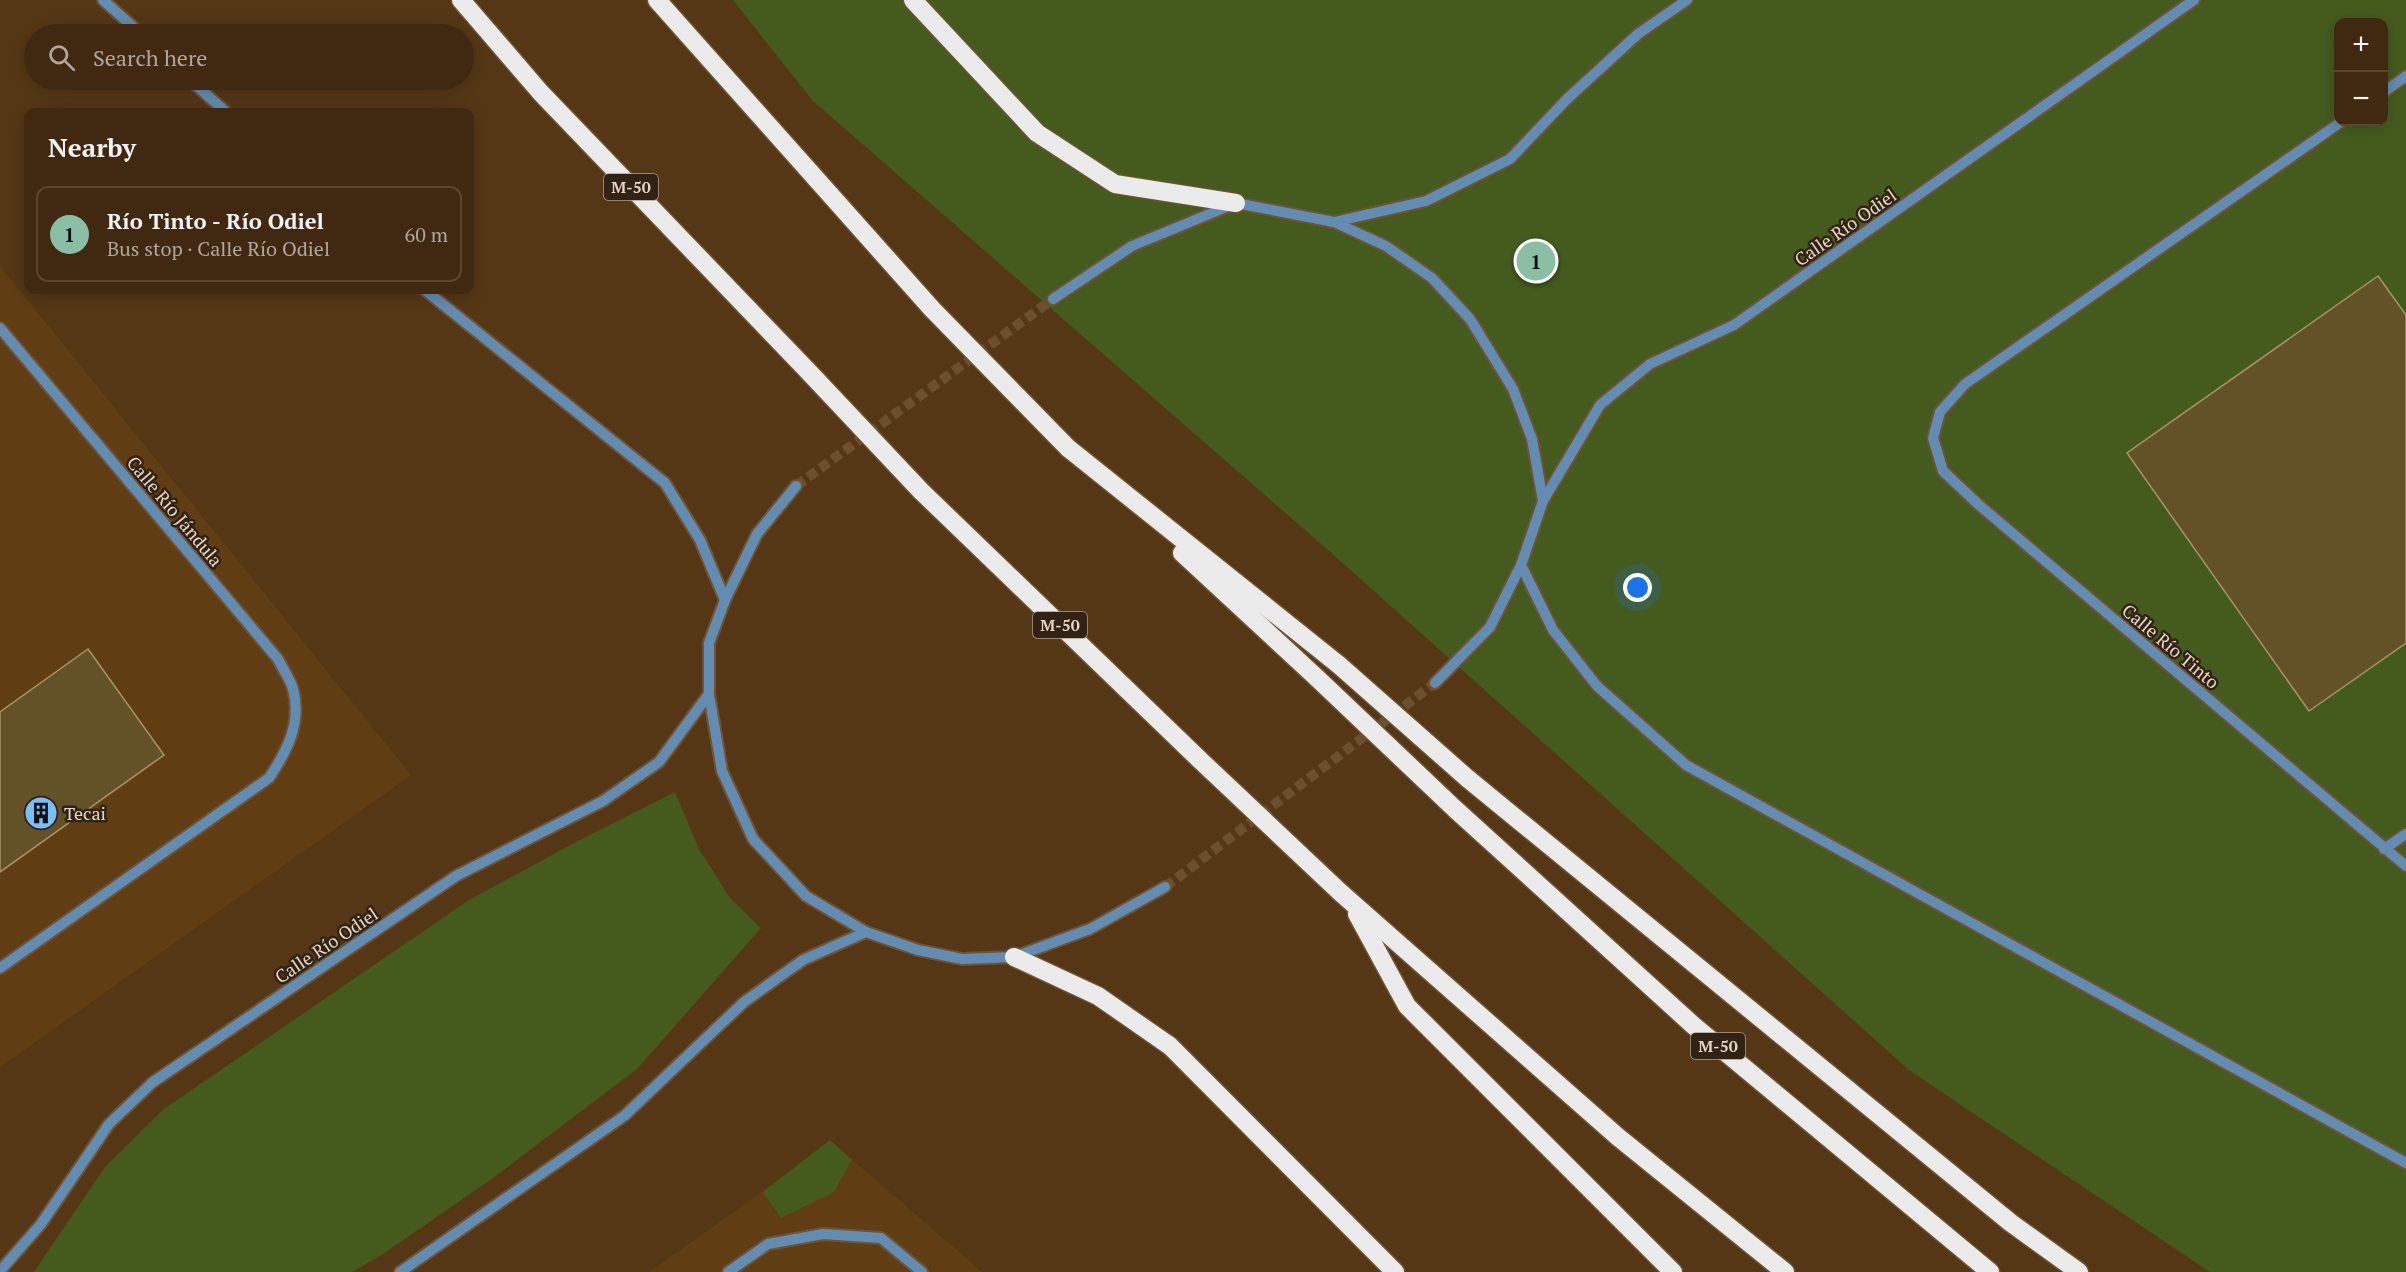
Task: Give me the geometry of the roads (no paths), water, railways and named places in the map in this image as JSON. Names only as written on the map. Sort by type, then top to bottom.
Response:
[{"type":"highway","name":"M-50","points":[[461,0],[541,93],[921,491],[1200,760],[1346,898],[1618,1137],[1785,1272]]},
{"type":"highway","name":"M-50","points":[[657,0],[932,309],[1068,448],[1455,809],[1694,1026],[1990,1272]]},
{"type":"highway","points":[[913,0],[1037,133],[1115,184],[1236,203]]},
{"type":"highway","points":[[1068,448],[1338,665],[1467,778],[2002,1216],[2079,1272]]},
{"type":"highway","points":[[1346,898],[1407,1006],[1673,1272]]},
{"type":"highway","points":[[1014,957],[1098,996],[1170,1046],[1395,1272]]},
{"type":"highway","points":[[1360,1239],[1389,1272]]},
{"type":"street","points":[[103,0],[130,24]]},
{"type":"street","points":[[1334,222],[1426,201],[1510,159],[1582,84],[1638,34],[1687,0]]},
{"type":"street","name":"Calle Río Odiel","points":[[1434,683],[1490,627],[1521,565],[1543,501],[1600,405],[1650,364],[1734,325],[2194,0]]},
{"type":"street","points":[[2388,89],[2406,76]]},
{"type":"street","points":[[201,90],[222,108]]},
{"type":"street","name":"Calle Río Tinto","points":[[2335,126],[1965,384],[1940,412],[1933,438],[1943,471],[1979,505],[2406,866]]},
{"type":"street","points":[[1053,299],[1132,246],[1236,203],[1334,222],[1386,246],[1432,278],[1470,319],[1513,389],[1532,439],[1543,501]]},
{"type":"street","points":[[430,294],[665,483],[700,540],[725,600]]},
{"type":"street","name":"Calle Río Jándula","points":[[0,328],[278,659],[293,689],[295,728],[283,758],[269,778],[0,968]]},
{"type":"street","points":[[796,486],[757,534],[725,600],[709,643],[709,694],[722,771],[753,839],[806,896],[866,932],[918,950],[962,959],[1014,957],[1089,929],[1165,887]]},
{"type":"street","points":[[1521,565],[1553,630],[1597,686],[1686,765],[2406,1163]]},
{"type":"street","name":"Calle Río Odiel","points":[[0,1271],[41,1224],[109,1124],[153,1082],[456,876],[603,801],[631,782],[659,762],[709,694]]},
{"type":"street","points":[[2384,849],[2406,834]]},
{"type":"street","points":[[400,1272],[624,1116],[752,996],[802,960],[866,932]]},
{"type":"street","points":[[728,1272],[768,1244],[823,1234],[881,1238],[922,1272]]},
{"type":"tunnel","points":[[796,486],[1053,299]]},
{"type":"tunnel","points":[[1165,887],[1435,683]]},
{"type":"place","name":"Río Tinto - Río Odiel","points":[[1536,261]]},
{"type":"place","name":"Tecai","points":[[41,813]]}]
